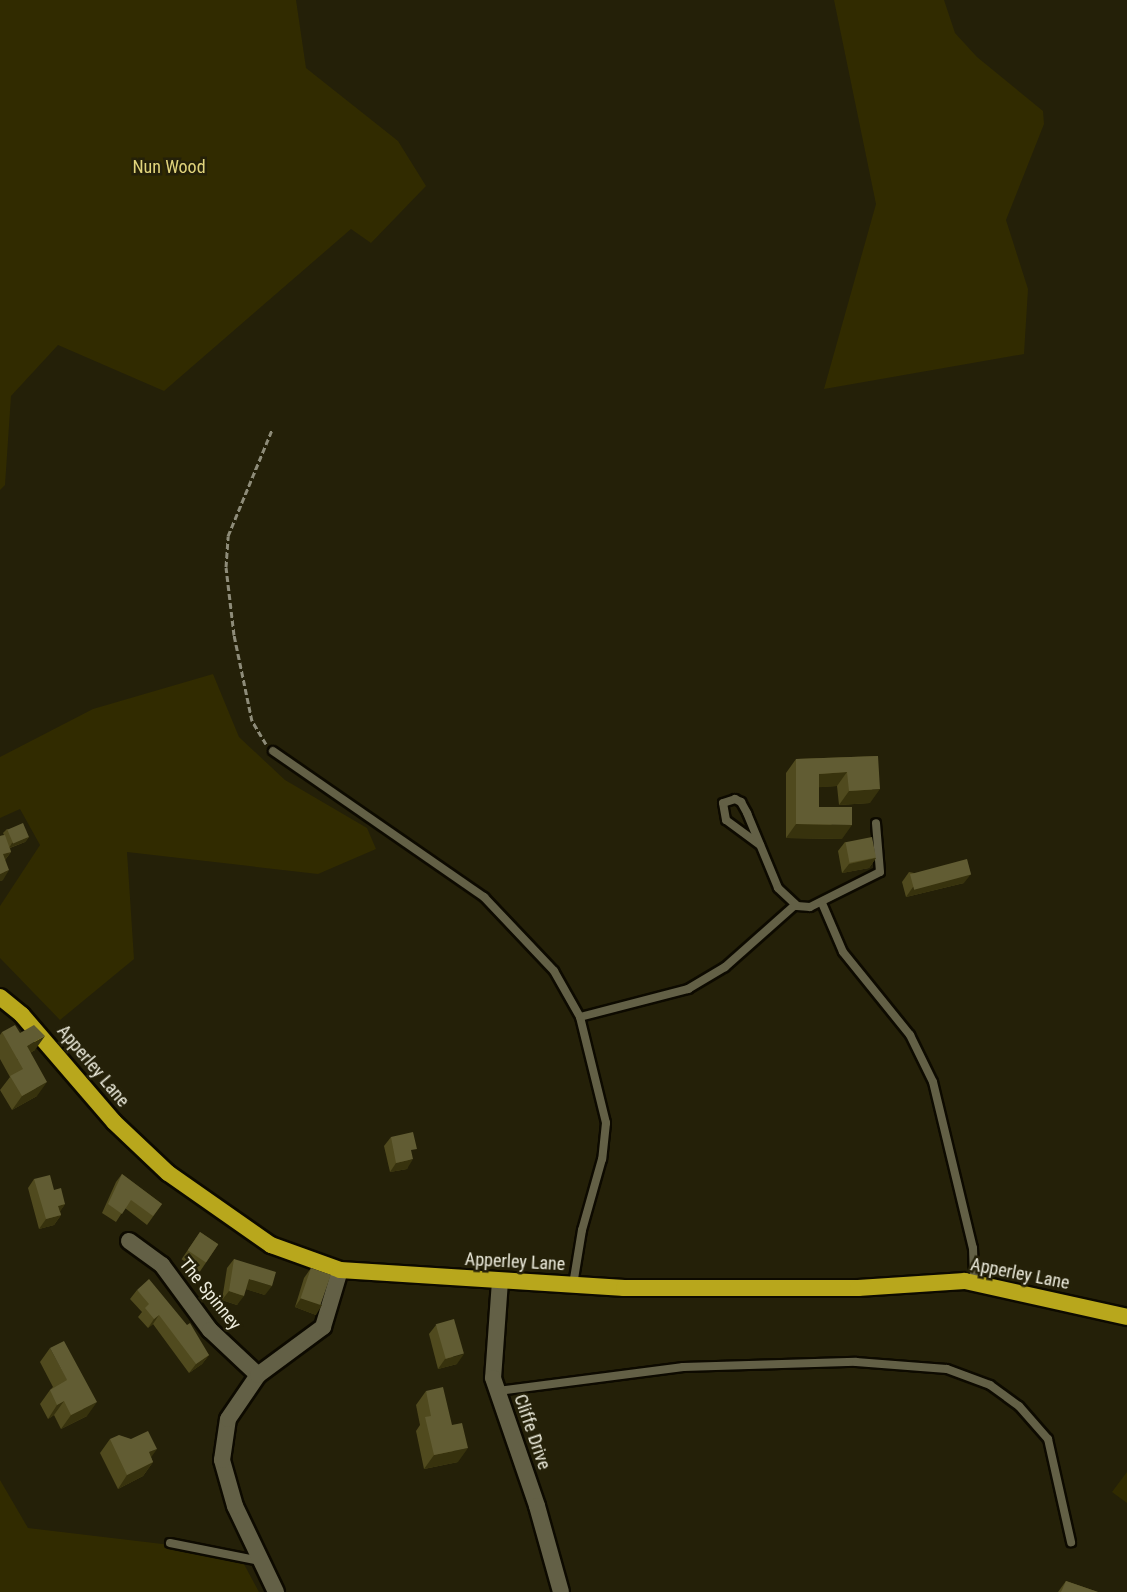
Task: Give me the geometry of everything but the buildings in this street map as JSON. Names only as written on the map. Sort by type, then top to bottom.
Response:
[{"type":"highway","name":"Apperley Lane","points":[[0,997],[22,1015],[114,1122],[168,1173],[271,1245],[340,1270],[573,1285],[858,1288],[974,1283],[1127,1317]]},
{"type":"street","name":"The Spinney","points":[[129,1242],[162,1265],[210,1330],[258,1375]]},
{"type":"street","points":[[276,1592],[235,1506],[222,1460],[228,1419],[258,1375],[323,1327],[340,1270]]},
{"type":"street","name":"Cliffe Drive","points":[[500,1281],[493,1378],[537,1506],[561,1592]]},
{"type":"lane","points":[[273,751],[484,897],[554,971],[580,1017],[606,1123],[602,1159],[573,1285]]},
{"type":"lane","points":[[760,845],[726,820],[723,803],[735,799],[741,802],[760,845],[778,888],[795,905]]},
{"type":"lane","points":[[580,1017],[688,989],[725,967],[795,905],[822,903],[880,873],[876,823]]},
{"type":"lane","points":[[822,903],[843,952],[910,1035],[933,1082],[974,1248],[974,1283]]},
{"type":"lane","points":[[498,1391],[683,1367],[856,1362],[947,1369],[990,1385],[1019,1406],[1048,1439],[1071,1542]]},
{"type":"lane","points":[[170,1543],[261,1561]]},
{"type":"path","points":[[272,430],[228,536],[226,567],[234,635],[252,721],[260,738],[273,751]]},
{"type":"green space","name":"Nun Wood","points":[[0,0],[296,0],[306,68],[398,141],[426,186],[371,243],[351,229],[164,391],[58,345],[11,396],[5,485],[0,490]]},
{"type":"green space","points":[[834,0],[944,0],[955,33],[977,57],[1043,111],[1044,124],[1006,220],[1028,289],[1024,354],[824,389],[876,204]]},
{"type":"green space","points":[[213,674],[239,737],[285,780],[367,828],[376,849],[318,874],[127,852],[134,959],[60,1020],[0,958],[0,906],[40,845],[20,809],[0,818],[0,757],[93,709]]},
{"type":"green space","points":[[1127,1472],[1127,1503],[1112,1492]]},
{"type":"green space","points":[[0,1480],[28,1528],[238,1553],[259,1592],[0,1592]]}]
